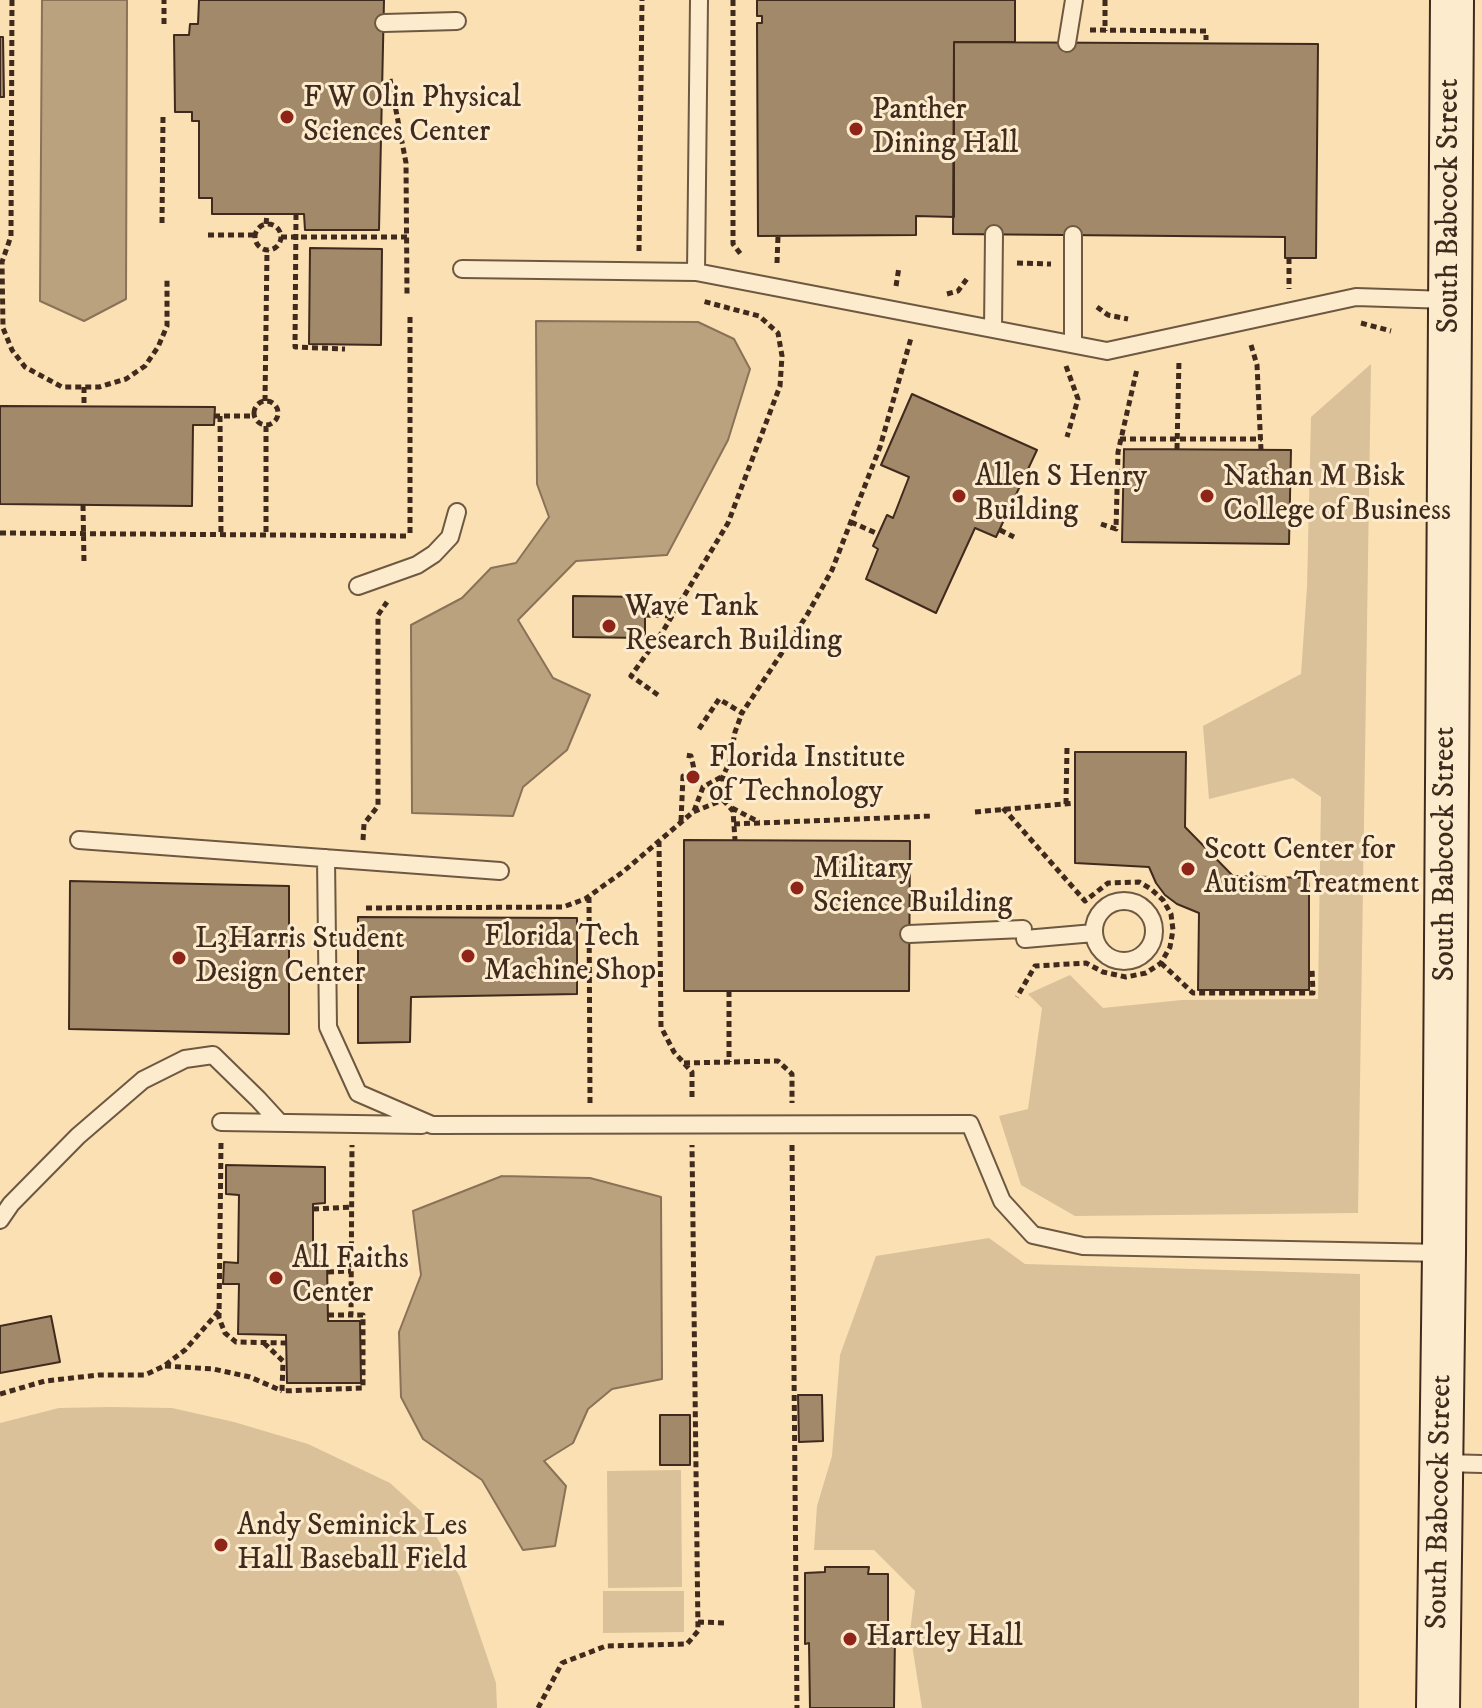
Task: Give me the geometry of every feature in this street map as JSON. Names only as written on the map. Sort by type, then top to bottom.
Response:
[{"type":"main road","name":"South Babcock Street","points":[[1438,1708],[1462,1463],[1444,1253],[1452,0]]},
{"type":"lane","points":[[696,272],[699,0]]},
{"type":"lane","points":[[1067,43],[1074,0]]},
{"type":"lane","points":[[384,23],[457,21]]},
{"type":"lane","points":[[993,329],[994,234]]},
{"type":"lane","points":[[1073,235],[1073,344]]},
{"type":"lane","points":[[462,269],[696,272],[1107,351],[1356,297],[1450,300]]},
{"type":"lane","points":[[358,586],[417,565],[434,554],[450,537],[457,512]]},
{"type":"lane","points":[[79,840],[500,871]]},
{"type":"lane","points":[[326,858],[328,1027],[358,1093],[432,1125]]},
{"type":"lane","points":[[909,934],[1094,933]]},
{"type":"lane","points":[[0,1220],[11,1204],[78,1136],[143,1080],[185,1059],[213,1055],[280,1123]]},
{"type":"lane","points":[[221,1122],[432,1125],[970,1124],[1002,1201],[1033,1235],[1083,1246],[1444,1253]]},
{"type":"path","points":[[12,0],[11,236],[2,262],[3,328],[12,350],[25,367],[62,387],[99,387],[126,379],[145,366],[167,326],[167,277]]},
{"type":"path","points":[[164,0],[164,24]]},
{"type":"path","points":[[638,256],[642,0]]},
{"type":"path","points":[[733,0],[733,244],[744,258],[750,259]]},
{"type":"path","points":[[1105,0],[1105,31]]},
{"type":"path","points":[[1089,30],[1206,31],[1206,40]]},
{"type":"path","points":[[390,79],[406,163],[407,295]]},
{"type":"path","points":[[162,223],[163,116]]},
{"type":"path","points":[[266,224],[267,214]]},
{"type":"path","points":[[296,214],[295,347],[345,349]]},
{"type":"path","points":[[266,224],[275,226],[281,237],[278,245],[267,250],[259,246],[255,235],[259,227],[266,224]]},
{"type":"path","points":[[208,235],[255,235]]},
{"type":"path","points":[[777,264],[778,236]]},
{"type":"path","points":[[281,237],[407,237]]},
{"type":"path","points":[[265,401],[267,250]]},
{"type":"path","points":[[1289,258],[1289,289],[1302,287]]},
{"type":"path","points":[[764,262],[792,267]]},
{"type":"path","points":[[1016,263],[1052,264]]},
{"type":"path","points":[[896,287],[899,267]]},
{"type":"path","points":[[942,296],[958,291],[969,279],[969,267]]},
{"type":"path","points":[[881,284],[907,289]]},
{"type":"path","points":[[1092,294],[1097,307],[1108,315],[1124,319],[1138,317]]},
{"type":"path","points":[[658,695],[631,676],[672,616],[728,523],[780,386],[782,356],[778,333],[759,316],[698,300]]},
{"type":"path","points":[[410,317],[410,544]]},
{"type":"path","points":[[1347,326],[1361,323],[1391,331]]},
{"type":"path","points":[[735,840],[733,811],[723,800],[723,776],[742,713],[807,615],[832,570],[880,447],[909,337],[925,340]]},
{"type":"path","points":[[1237,348],[1265,342]]},
{"type":"path","points":[[1251,345],[1257,365],[1261,450]]},
{"type":"path","points":[[1166,361],[1193,356]]},
{"type":"path","points":[[1177,449],[1179,359]]},
{"type":"path","points":[[1065,364],[1078,399],[1067,437]]},
{"type":"path","points":[[1101,524],[1116,529],[1120,439],[1137,369],[1145,366]]},
{"type":"path","points":[[84,387],[84,406]]},
{"type":"path","points":[[265,401],[275,405],[278,412],[274,423],[266,426],[257,423],[253,416],[255,407],[265,401]]},
{"type":"path","points":[[221,535],[217,416],[253,416]]},
{"type":"path","points":[[266,426],[266,535]]},
{"type":"path","points":[[1120,439],[1262,439]]},
{"type":"path","points":[[83,505],[84,562]]},
{"type":"path","points":[[851,522],[878,534]]},
{"type":"path","points":[[1000,530],[1014,537]]},
{"type":"path","points":[[0,533],[410,536]]},
{"type":"path","points":[[363,840],[364,824],[378,806],[378,615],[387,600]]},
{"type":"path","points":[[645,615],[672,616]]},
{"type":"path","points":[[699,729],[719,699],[742,713]]},
{"type":"path","points":[[1066,804],[1067,747]]},
{"type":"path","points":[[681,821],[683,776],[694,769],[691,756],[685,755]]},
{"type":"path","points":[[693,812],[703,787],[723,776]]},
{"type":"path","points":[[366,908],[563,907],[589,896],[624,871],[693,812],[723,800]]},
{"type":"path","points":[[975,812],[1075,803]]},
{"type":"path","points":[[728,806],[759,823]]},
{"type":"path","points":[[734,824],[933,816]]},
{"type":"path","points":[[659,840],[661,1027],[674,1052],[692,1072],[692,1099]]},
{"type":"path","points":[[589,896],[590,1103]]},
{"type":"path","points":[[1161,963],[1193,993],[1313,993],[1312,969]]},
{"type":"path","points":[[729,991],[729,1062]]},
{"type":"path","points":[[683,1063],[778,1061],[792,1074],[792,1104]]},
{"type":"path","points":[[221,1122],[219,1311],[225,1333],[236,1342],[287,1343]]},
{"type":"path","points":[[538,1708],[562,1663],[606,1646],[687,1644],[698,1631],[692,1140]]},
{"type":"path","points":[[338,1143],[352,1143],[351,1315]]},
{"type":"path","points":[[792,1145],[797,1708]]},
{"type":"path","points":[[313,1209],[352,1207]]},
{"type":"path","points":[[328,1272],[351,1271]]},
{"type":"path","points":[[0,1394],[45,1381],[99,1375],[145,1375],[164,1366],[185,1350],[219,1311]]},
{"type":"path","points":[[164,1366],[213,1369],[250,1377],[282,1391],[363,1388],[363,1315],[328,1315]]},
{"type":"path","points":[[264,1343],[283,1361],[282,1391]]},
{"type":"path","points":[[698,1622],[727,1623]]},
{"type":"shaded area","points":[[42,0],[127,0],[126,299],[84,321],[40,301]]},
{"type":"shaded area","points":[[536,321],[698,322],[734,339],[750,369],[728,440],[667,555],[576,561],[518,620],[553,678],[590,695],[567,750],[523,787],[513,816],[412,813],[411,625],[462,598],[491,568],[516,563],[549,517],[537,484]]},
{"type":"shaded area","points":[[1371,364],[1358,1213],[1075,1216],[1021,1185],[999,1116],[1028,1109],[1042,1008],[1028,994],[1070,975],[1103,1008],[1182,1000],[1318,999],[1321,797],[1293,778],[1209,799],[1203,726],[1301,674],[1307,587],[1311,417]]},
{"type":"shaded area","points":[[502,1176],[590,1178],[661,1197],[662,1379],[612,1389],[588,1409],[573,1443],[544,1461],[566,1486],[555,1546],[523,1550],[482,1480],[423,1439],[401,1397],[399,1332],[421,1275],[413,1211]]},
{"type":"shaded area","points":[[989,1238],[1025,1264],[1360,1274],[1359,1708],[922,1708],[910,1632],[915,1591],[874,1550],[814,1550],[817,1506],[832,1456],[840,1355],[876,1256]]},
{"type":"shaded area","name":"Andy Seminick Les Hall Baseball Field","points":[[59,1408],[172,1408],[234,1422],[308,1444],[390,1483],[422,1512],[460,1577],[496,1683],[497,1708],[0,1708],[0,1423]]},
{"type":"shaded area","points":[[681,1470],[682,1587],[608,1588],[607,1471]]},
{"type":"shaded area","points":[[603,1591],[684,1591],[684,1632],[603,1633]]},
{"type":"building","name":"F W Olin Physical Sciences Center","points":[[199,0],[384,0],[379,230],[305,230],[304,214],[212,214],[212,198],[199,198],[199,121],[192,121],[192,112],[175,112],[174,35],[189,35],[190,24],[198,24]]},
{"type":"building","name":"Panther Dining Hall","points":[[757,0],[1015,0],[1015,42],[954,42],[954,217],[916,216],[916,235],[758,236],[757,23],[762,23],[762,16],[757,16]]},
{"type":"building","points":[[0,37],[3,37],[4,97],[0,97]]},
{"type":"building","points":[[954,42],[1318,44],[1316,258],[1285,258],[1285,237],[953,234]]},
{"type":"building","points":[[310,248],[382,249],[381,345],[309,344]]},
{"type":"building","name":"Allen S Henry Building","points":[[912,394],[1037,450],[996,537],[975,528],[936,613],[866,579],[878,549],[873,546],[887,515],[893,518],[909,477],[881,465]]},
{"type":"building","points":[[0,406],[215,407],[214,425],[193,425],[192,506],[0,504]]},
{"type":"building","name":"Nathan M Bisk College of Business","points":[[1124,449],[1291,450],[1289,544],[1122,542]]},
{"type":"building","name":"Wave Tank Research Building","points":[[573,596],[645,597],[645,638],[573,637]]},
{"type":"building","name":"Scott Center for Autism Treatment","points":[[1075,752],[1186,752],[1185,827],[1233,876],[1309,878],[1309,990],[1198,990],[1199,913],[1165,895],[1149,867],[1075,863]]},
{"type":"building","name":"Military Science Building","points":[[684,840],[910,841],[909,991],[684,991]]},
{"type":"building","name":"L3Harris Student Design Center","points":[[70,881],[289,886],[289,1034],[69,1029]]},
{"type":"building","name":"Florida Tech Machine Shop","points":[[358,917],[577,918],[577,994],[411,997],[410,1042],[358,1043]]},
{"type":"building","name":"All Faiths Center","points":[[226,1165],[325,1167],[325,1203],[313,1204],[313,1262],[327,1261],[328,1321],[360,1321],[361,1383],[287,1383],[286,1335],[238,1334],[239,1284],[223,1284],[224,1262],[238,1263],[239,1195],[226,1194]]},
{"type":"building","points":[[51,1316],[60,1362],[0,1373],[0,1326]]},
{"type":"building","points":[[798,1395],[822,1395],[823,1441],[799,1442]]},
{"type":"building","points":[[660,1415],[690,1415],[690,1465],[660,1465]]},
{"type":"building","name":"Hartley Hall","points":[[825,1567],[869,1567],[868,1574],[888,1574],[888,1635],[895,1635],[894,1708],[810,1708],[809,1643],[805,1644],[805,1573],[825,1572]]},
{"type":"place","name":"F W Olin Physical Sciences Center","points":[[287,117]]},
{"type":"place","name":"Panther Dining Hall","points":[[856,129]]},
{"type":"place","name":"Allen S Henry Building","points":[[959,496]]},
{"type":"place","name":"Nathan M Bisk College of Business","points":[[1207,496]]},
{"type":"place","name":"Wave Tank Research Building","points":[[609,626]]},
{"type":"place","name":"Florida Institute of Technology","points":[[693,777]]},
{"type":"place","name":"Scott Center for Autism Treatment","points":[[1188,869]]},
{"type":"place","name":"Military Science Building","points":[[797,888]]},
{"type":"place","name":"Florida Tech Machine Shop","points":[[468,956]]},
{"type":"place","name":"L3Harris Student Design Center","points":[[179,958]]},
{"type":"place","name":"All Faiths Center","points":[[276,1278]]},
{"type":"place","name":"Andy Seminick Les Hall Baseball Field","points":[[221,1545]]},
{"type":"place","name":"Hartley Hall","points":[[850,1639]]}]
